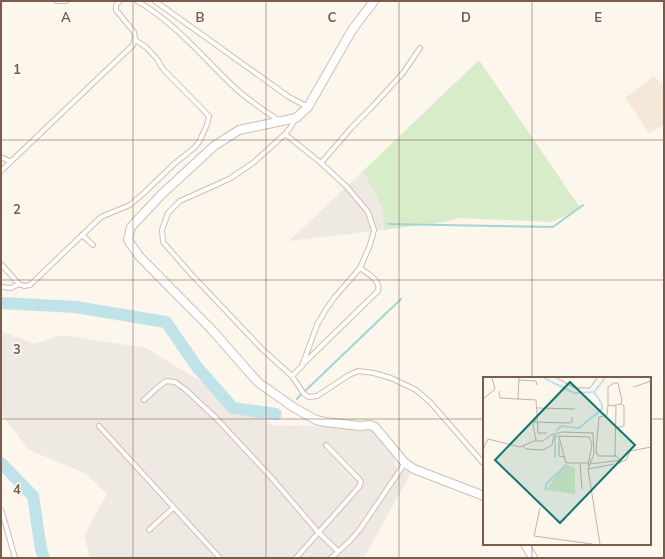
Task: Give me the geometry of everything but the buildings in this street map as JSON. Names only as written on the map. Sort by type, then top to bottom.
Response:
[{"type":"street","points":[[374,1],[352,30],[308,107],[296,118],[239,130],[214,146],[161,195],[131,227],[128,240],[139,256],[212,330],[259,383],[293,407],[316,420],[360,426],[370,425],[375,427],[405,463],[414,469],[483,496]]},
{"type":"street","points":[[526,545],[533,558]]},
{"type":"lane","points":[[57,1],[66,1]]},
{"type":"lane","points":[[1,171],[133,45],[135,40],[134,32],[116,10],[116,5],[120,1]]},
{"type":"lane","points":[[137,1],[148,7],[182,35],[231,85],[280,121]]},
{"type":"lane","points":[[155,1],[288,97],[308,107]]},
{"type":"lane","points":[[1,264],[19,284],[24,286],[30,285],[101,217],[130,205],[199,142],[207,125],[209,116],[163,68],[146,47],[135,40]]},
{"type":"lane","points":[[321,163],[402,73],[420,48]]},
{"type":"lane","points":[[296,118],[285,134],[253,163],[229,179],[180,201],[168,213],[162,230],[163,242],[262,349],[292,376],[304,394],[308,397],[317,396],[349,375],[358,371],[374,373],[391,378],[416,390],[430,402],[483,463]]},
{"type":"lane","points":[[285,134],[321,163],[347,187],[368,212],[374,230],[370,246],[360,268],[324,311],[317,325],[302,366]]},
{"type":"lane","points":[[1,157],[11,162]]},
{"type":"lane","points":[[82,235],[93,245]]},
{"type":"lane","points":[[292,376],[378,291],[378,282],[360,268]]},
{"type":"lane","points":[[1,287],[11,288],[19,284]]},
{"type":"lane","points":[[144,400],[166,381],[175,382],[186,390],[226,428],[319,533],[338,551]]},
{"type":"lane","points":[[99,426],[220,558]]},
{"type":"lane","points":[[296,558],[360,484],[359,479],[326,445]]},
{"type":"lane","points":[[331,558],[360,529],[405,463]]},
{"type":"lane","points":[[149,530],[173,508]]},
{"type":"lane","points":[[1,510],[15,558]]},
{"type":"shaded area","points":[[654,76],[664,87],[664,125],[649,133],[625,98]]},
{"type":"shaded area","points":[[363,171],[382,207],[384,230],[289,241]]},
{"type":"shaded area","points":[[1,331],[34,344],[62,335],[146,348],[273,425],[373,428],[392,452],[397,468],[411,473],[364,558],[90,558],[84,536],[107,494],[85,473],[29,450],[1,413]]},
{"type":"green space","points":[[479,60],[581,209],[552,222],[459,218],[444,222],[384,230],[382,207],[363,171]]},
{"type":"waterway","points":[[388,224],[553,227],[583,205]]},
{"type":"waterway","points":[[305,391],[401,299]]},
{"type":"waterway","points":[[1,303],[76,307],[166,322],[197,367],[233,408],[276,414]]},
{"type":"waterway","points":[[297,399],[302,393]]},
{"type":"waterway","points":[[1,463],[33,496],[41,549],[44,558]]}]
